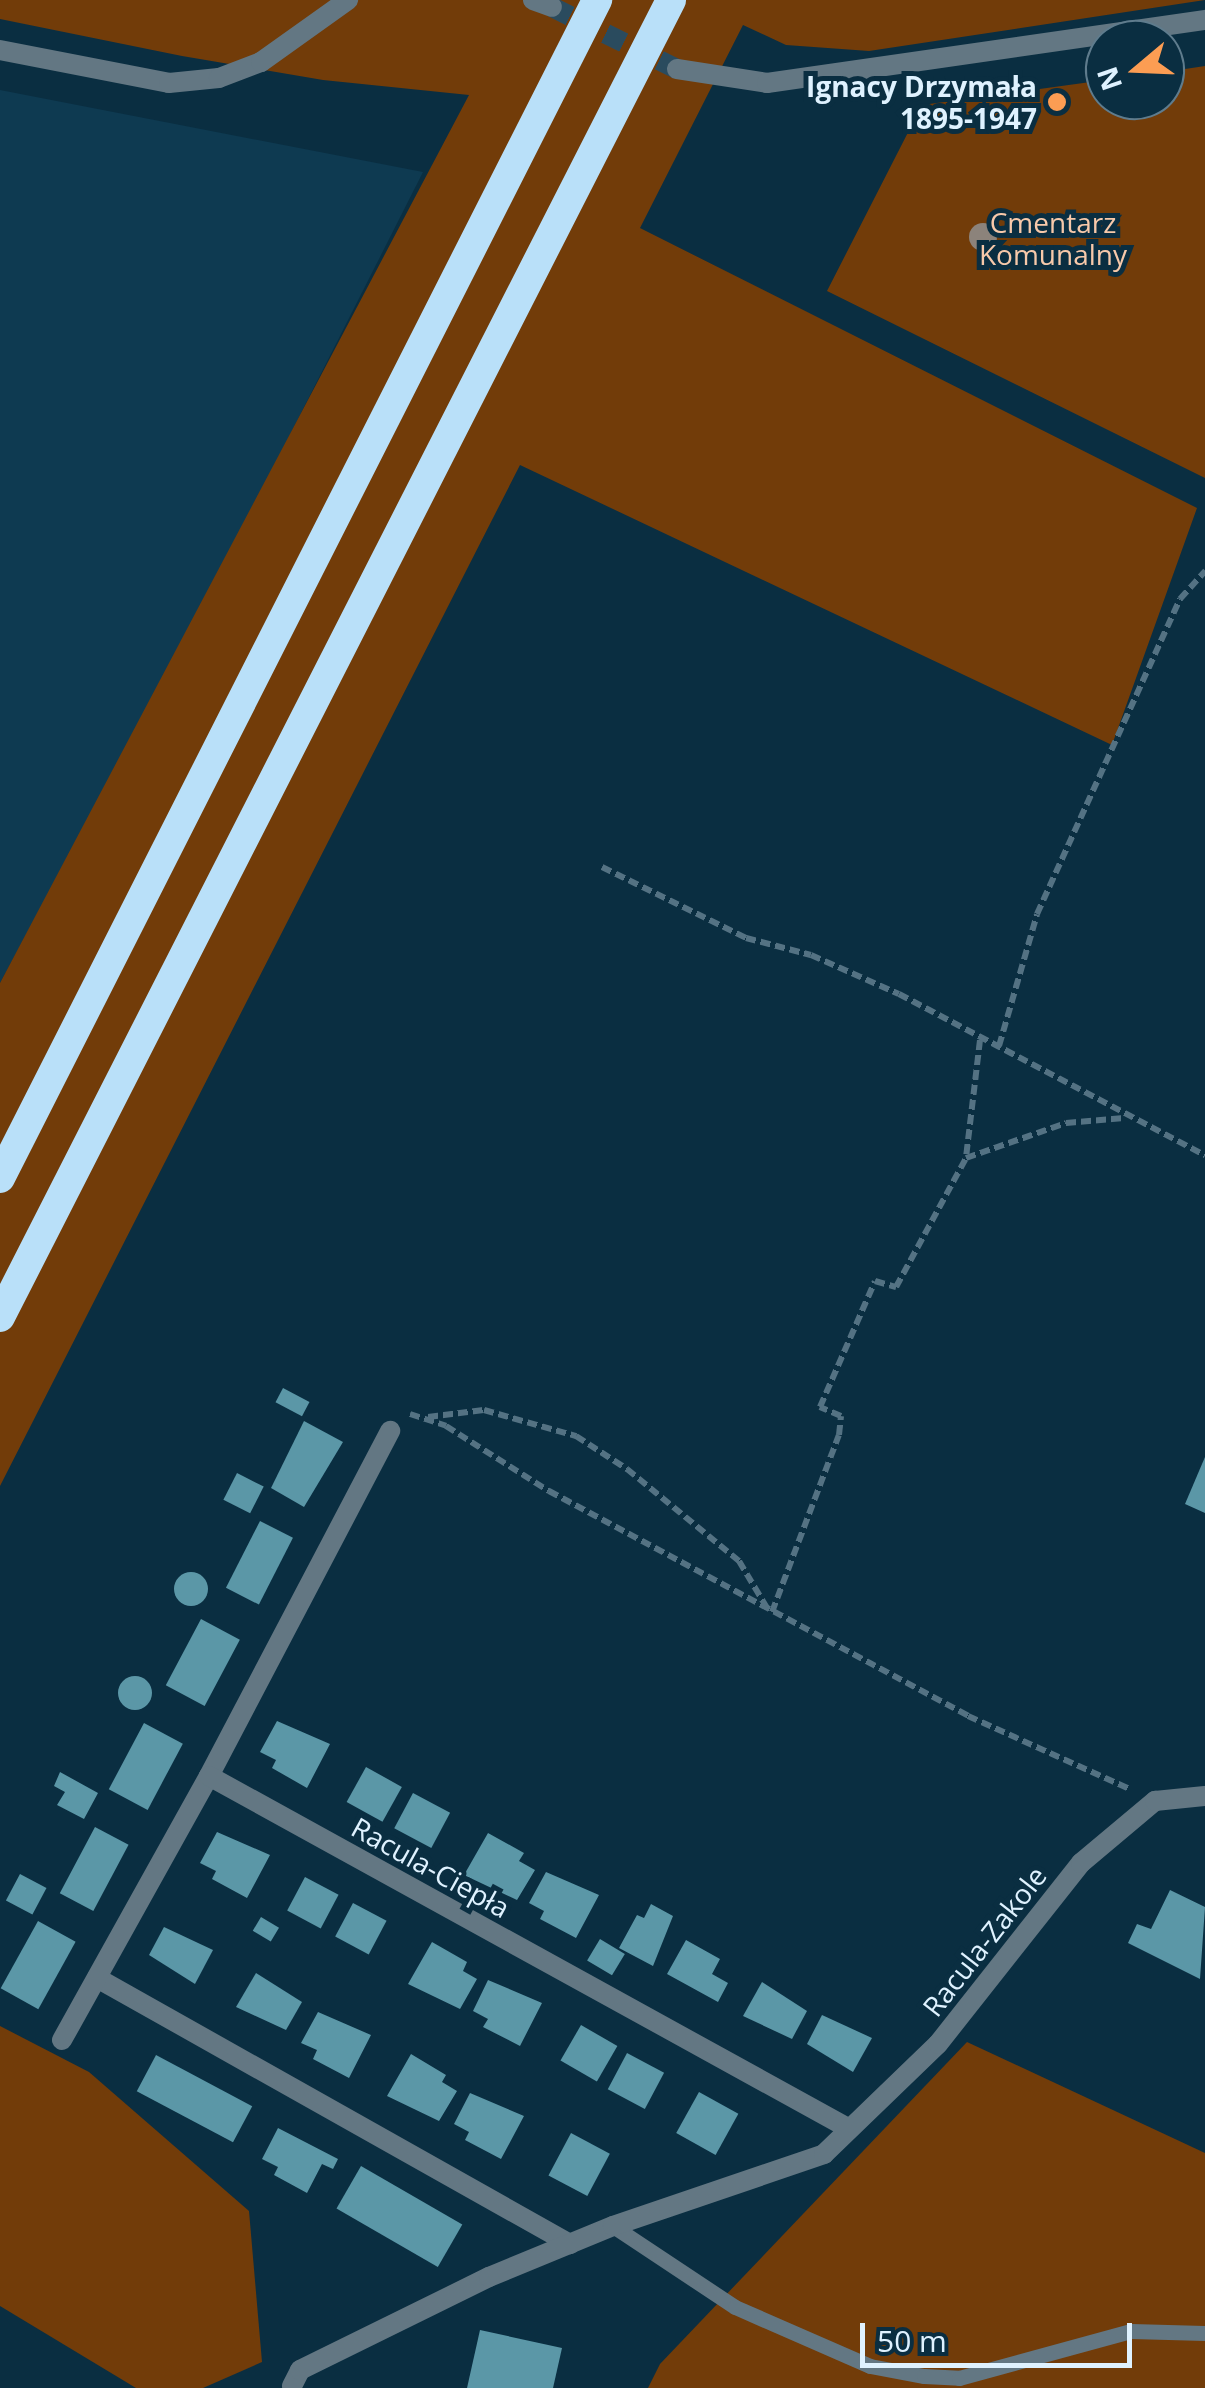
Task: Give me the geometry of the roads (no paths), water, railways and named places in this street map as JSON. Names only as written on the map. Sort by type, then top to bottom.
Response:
[{"type":"highway","points":[[0,1178],[598,0]]},
{"type":"highway","points":[[0,1317],[672,0]]},
{"type":"street","points":[[0,50],[169,83],[219,78],[261,62],[348,0]]},
{"type":"street","points":[[677,68],[767,83],[1205,20]]},
{"type":"street","points":[[62,2040],[209,1776],[390,1432]]},
{"type":"street","name":"Racula-Ciepła","points":[[209,1776],[839,2122]]},
{"type":"street","name":"Racula-Zakole","points":[[613,2226],[824,2154],[839,2122],[938,2044],[1082,1862],[1154,1801],[1205,1796]]},
{"type":"street","points":[[97,1978],[570,2244]]},
{"type":"street","points":[[292,2386],[300,2370],[613,2226]]},
{"type":"lane","points":[[613,2226],[735,2307],[870,2366],[924,2376],[960,2378],[1131,2330],[1205,2333]]},
{"type":"tunnel","points":[[552,7],[677,69]]},
{"type":"place","name":"Ignacy Drzymała 1895-1947","points":[[1057,102]]},
{"type":"park label","name":"Cmentarz Komunalny","points":[[1053,238]]}]
